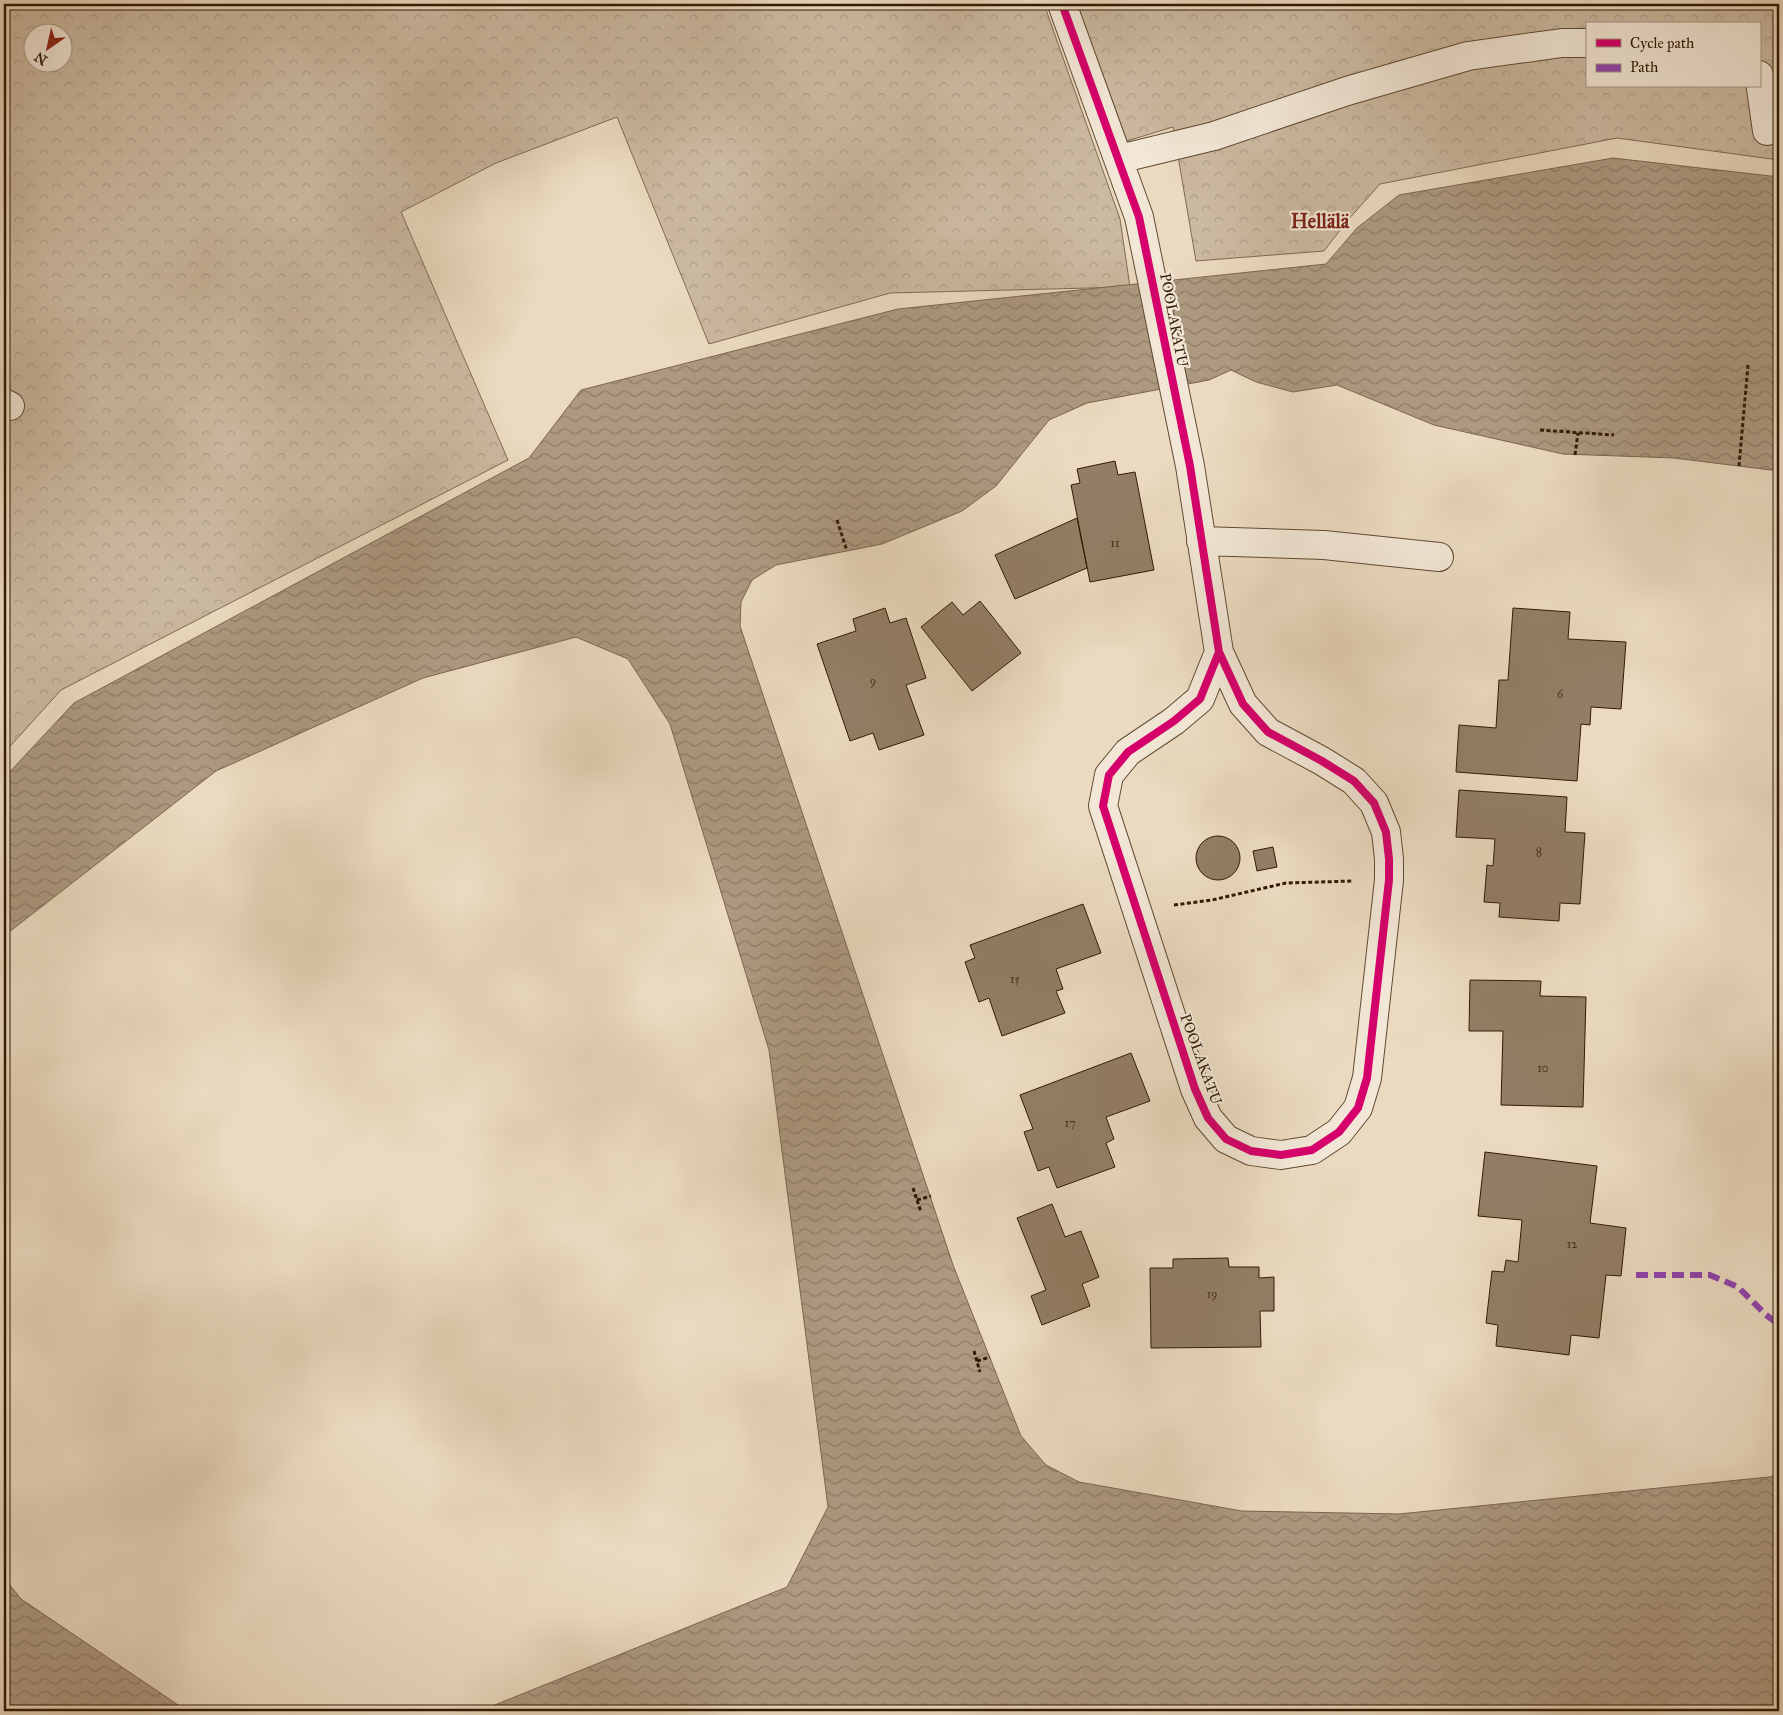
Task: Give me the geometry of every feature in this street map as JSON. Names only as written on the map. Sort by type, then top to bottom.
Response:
[{"type":"street","name":"POOLAKATU","points":[[1062,4],[1139,217],[1190,466],[1219,652],[1243,704],[1268,732],[1322,761],[1354,781],[1374,803],[1386,832],[1389,859],[1388,880],[1367,1078],[1358,1108],[1340,1132],[1312,1150],[1281,1155],[1251,1151],[1226,1139],[1208,1118],[1195,1089],[1103,806],[1108,775],[1128,752],[1174,721],[1200,699],[1219,652]]},
{"type":"street","points":[[1119,159],[1214,136],[1347,91],[1468,56],[1562,43],[1586,43]]},
{"type":"street","points":[[1760,81],[1768,131]]},
{"type":"street","points":[[1201,541],[1324,545],[1440,557]]},
{"type":"path","points":[[1739,466],[1748,365]]},
{"type":"path","points":[[1540,430],[1614,436]]},
{"type":"path","points":[[1575,455],[1578,433]]},
{"type":"path","points":[[837,520],[847,551]]},
{"type":"path","points":[[1136,910],[1212,900],[1286,883],[1388,880]]},
{"type":"path","points":[[913,1188],[921,1212]]},
{"type":"path","points":[[917,1200],[931,1196]]},
{"type":"path","points":[[974,1351],[980,1372]]},
{"type":"path","points":[[977,1361],[990,1357]]},
{"type":"green space","points":[[4,4],[1044,4],[1120,219],[1130,287],[890,293],[709,344],[617,117],[496,163],[401,212],[508,460],[61,690],[4,753]]},
{"type":"green space","points":[[1077,4],[1779,4],[1779,160],[1617,138],[1380,184],[1347,221],[1324,251],[1196,261],[1173,127],[1127,141]]},
{"type":"water","points":[[1613,158],[1779,177],[1779,471],[1674,458],[1563,454],[1434,425],[1337,385],[1293,392],[1256,382],[1231,370],[1209,380],[1087,403],[1049,420],[996,486],[962,511],[882,544],[776,565],[752,580],[741,602],[740,626],[953,1265],[1021,1436],[1046,1465],[1079,1482],[1242,1511],[1399,1514],[1779,1476],[1779,1711],[480,1711],[787,1587],[828,1507],[769,1050],[670,724],[628,659],[576,637],[423,678],[216,771],[4,936],[4,778],[74,703],[529,458],[581,390],[898,309],[1326,264],[1357,228],[1399,195]]},
{"type":"water","points":[[4,1578],[21,1599],[187,1711],[4,1711]]},
{"type":"building","points":[[1115,461],[1118,475],[1135,472],[1154,570],[1090,582],[1071,485],[1080,483],[1077,469]]},
{"type":"building","points":[[1077,518],[1087,568],[1015,599],[995,555]]},
{"type":"building","points":[[980,601],[1021,653],[972,691],[921,627],[952,602],[963,615]]},
{"type":"building","points":[[885,608],[890,623],[906,618],[926,678],[906,685],[924,735],[879,750],[873,733],[850,741],[817,644],[856,631],[853,619]]},
{"type":"building","points":[[1513,608],[1570,612],[1568,639],[1626,642],[1621,709],[1591,707],[1590,725],[1581,724],[1577,781],[1456,772],[1459,725],[1496,728],[1499,680],[1508,680]]},
{"type":"building","points":[[1459,790],[1567,797],[1565,832],[1585,833],[1580,904],[1560,903],[1559,921],[1499,917],[1500,903],[1484,902],[1487,865],[1493,866],[1495,839],[1456,837]]},
{"type":"building","points":[[1218,836],[1230,840],[1236,846],[1240,858],[1236,870],[1230,876],[1218,880],[1206,876],[1200,870],[1196,858],[1200,846],[1206,840]]},
{"type":"building","points":[[1273,847],[1277,867],[1257,871],[1253,851]]},
{"type":"building","points":[[1083,904],[1101,953],[1056,969],[1063,989],[1056,991],[1065,1013],[1002,1036],[989,998],[979,1002],[965,962],[975,958],[970,945]]},
{"type":"building","points":[[1470,980],[1541,981],[1540,996],[1586,997],[1583,1107],[1501,1105],[1503,1031],[1469,1031]]},
{"type":"building","points":[[1131,1053],[1150,1101],[1106,1117],[1114,1139],[1106,1143],[1115,1167],[1057,1188],[1049,1167],[1038,1171],[1024,1132],[1033,1129],[1020,1095]]},
{"type":"building","points":[[1485,1152],[1597,1166],[1590,1223],[1626,1228],[1621,1276],[1606,1275],[1599,1338],[1571,1335],[1569,1355],[1496,1346],[1498,1325],[1486,1323],[1492,1271],[1504,1272],[1506,1260],[1518,1262],[1522,1220],[1478,1216]]},
{"type":"building","points":[[1052,1204],[1065,1237],[1081,1231],[1099,1277],[1082,1284],[1090,1306],[1042,1325],[1031,1296],[1046,1290],[1017,1218]]},
{"type":"building","points":[[1228,1258],[1229,1267],[1259,1267],[1259,1278],[1274,1277],[1274,1311],[1260,1311],[1261,1347],[1151,1348],[1150,1268],[1173,1268],[1173,1259]]},
{"type":"marked path","points":[[1636,1275],[1710,1275],[1738,1287],[1779,1325]]},
{"type":"cycle path","points":[[1062,4],[1139,217],[1190,466],[1219,652],[1243,704],[1268,732],[1322,761],[1354,781],[1374,803],[1386,832],[1389,880],[1367,1078],[1358,1108],[1339,1132],[1312,1150],[1281,1155],[1251,1151],[1226,1139],[1208,1118],[1195,1089],[1103,806],[1109,775],[1128,752],[1174,721],[1200,699],[1219,652]]},
{"type":"district","name":"Hellälä","points":[[1320,221]]}]
